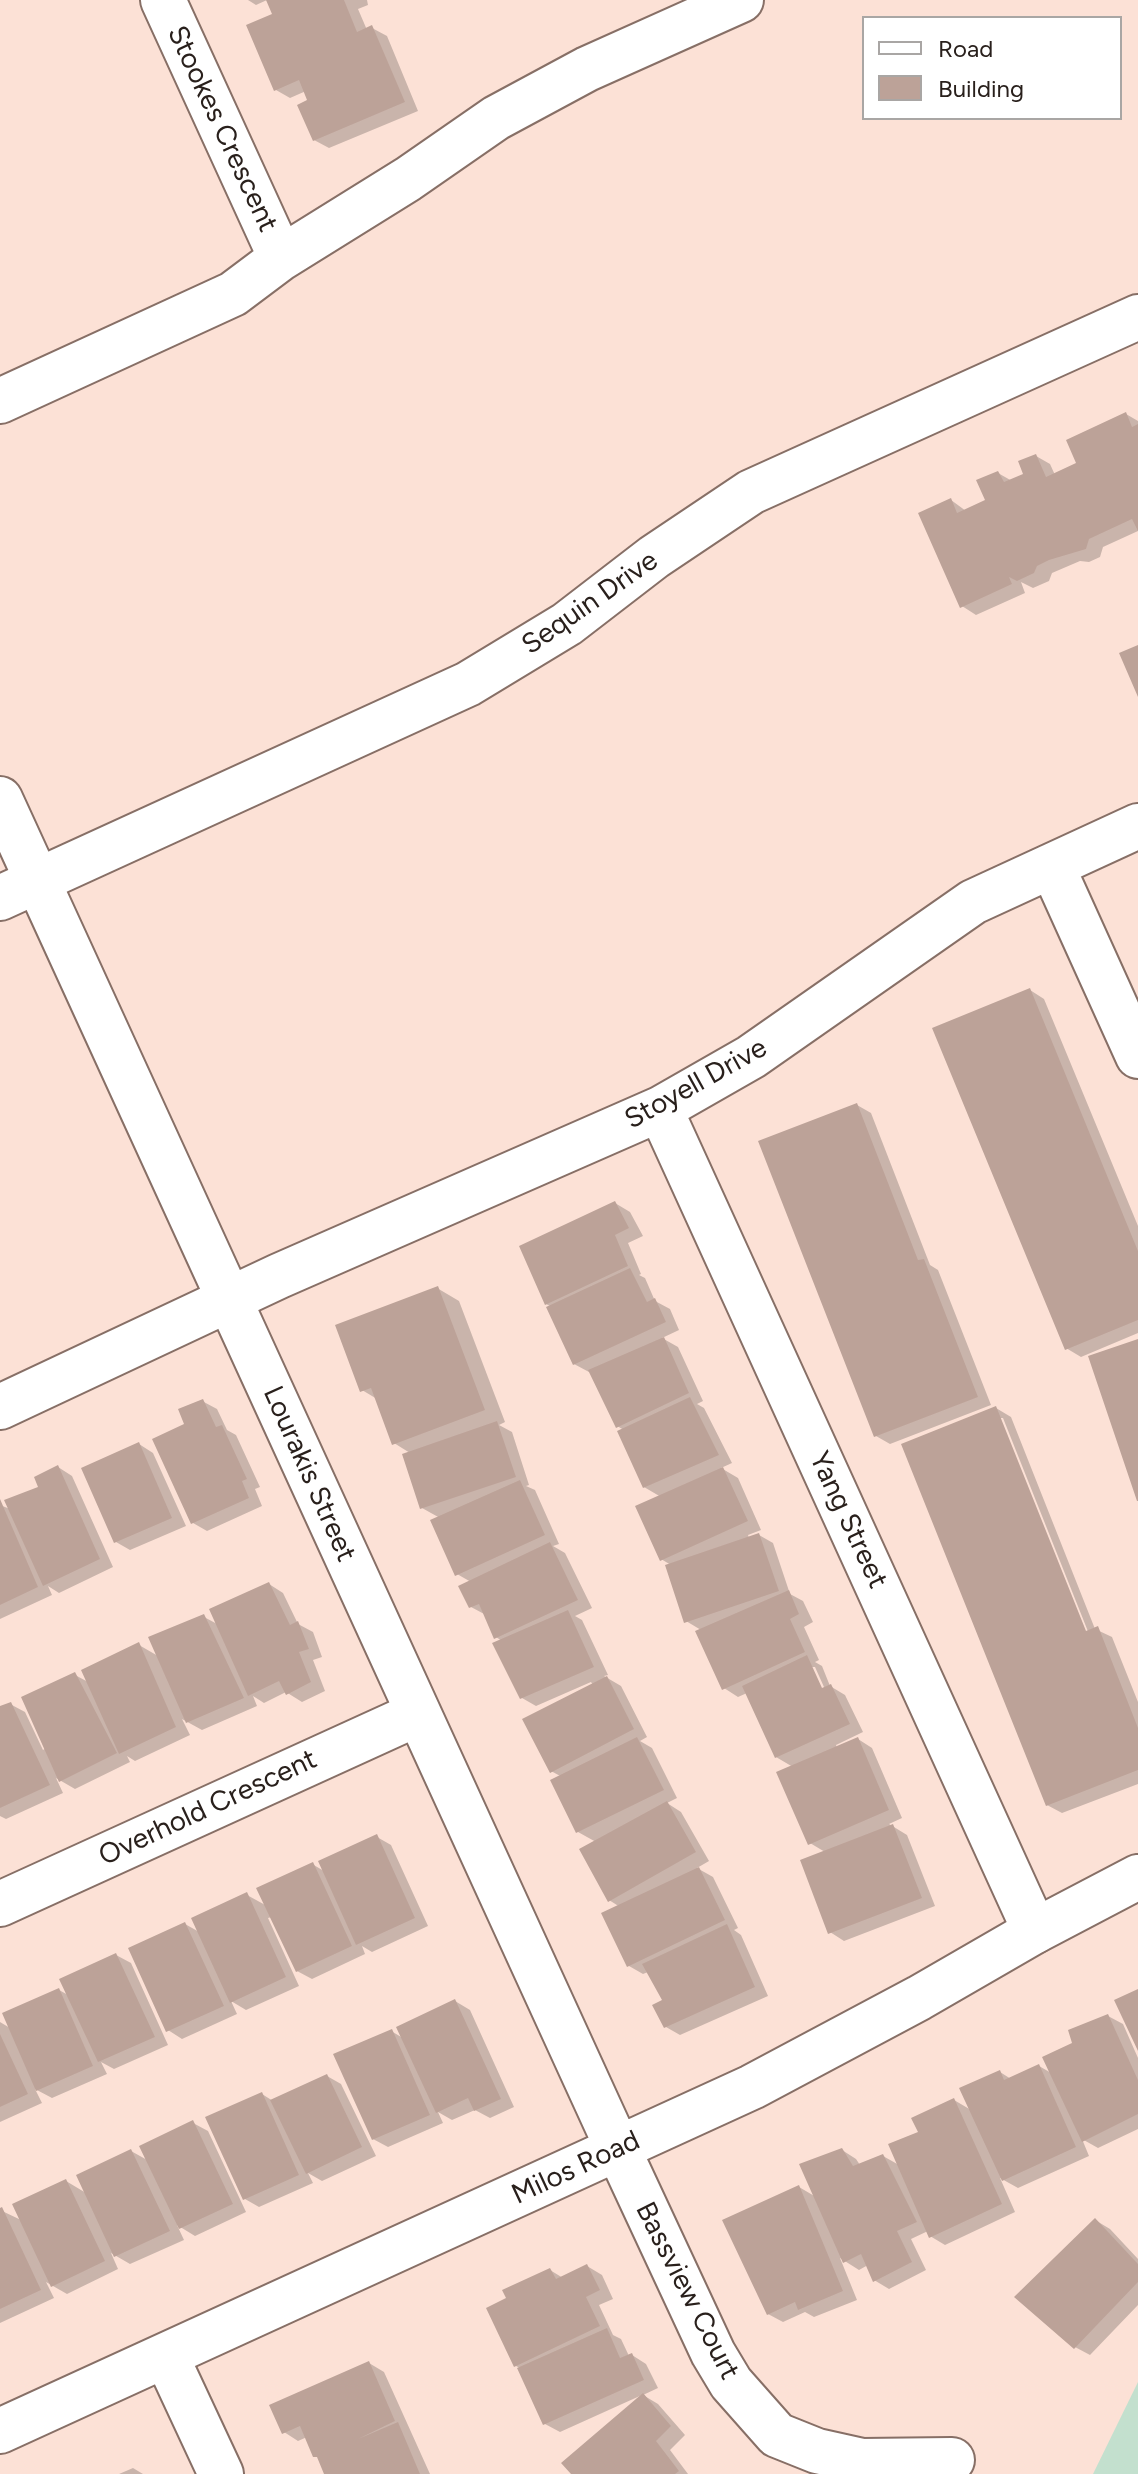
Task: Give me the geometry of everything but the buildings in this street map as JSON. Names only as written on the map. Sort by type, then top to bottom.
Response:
[{"type":"street","name":"Stookes Crescent","points":[[163,0],[281,258]]},
{"type":"street","points":[[0,401],[233,294],[281,258],[408,179],[496,118],[587,69],[666,16],[741,0]]},
{"type":"street","name":"Sequin Drive","points":[[19,889],[468,684],[567,624],[654,557],[751,492],[1138,317]]},
{"type":"street","name":"Lourakis Street","points":[[0,799],[19,889],[232,1300],[417,1714],[618,2149]]},
{"type":"street","name":"Stoyell Drive","points":[[232,1300],[279,1276],[660,1109],[751,1057],[973,902],[1138,826]]},
{"type":"street","points":[[1052,866],[1138,1056]]},
{"type":"street","name":"Yang Street","points":[[660,1109],[1035,1931]]},
{"type":"street","points":[[0,1407],[232,1300]]},
{"type":"street","name":"Overhold Crescent","points":[[0,1904],[417,1714]]},
{"type":"street","name":"Milos Road","points":[[0,2431],[752,2087],[1138,1877]]},
{"type":"street","name":"Bassview Court","points":[[618,2149],[713,2353],[731,2383],[777,2435],[817,2451],[862,2461],[952,2460]]},
{"type":"street","points":[[166,2356],[221,2474]]},
{"type":"green space","points":[[1138,2382],[1138,2474],[1093,2474]]}]
